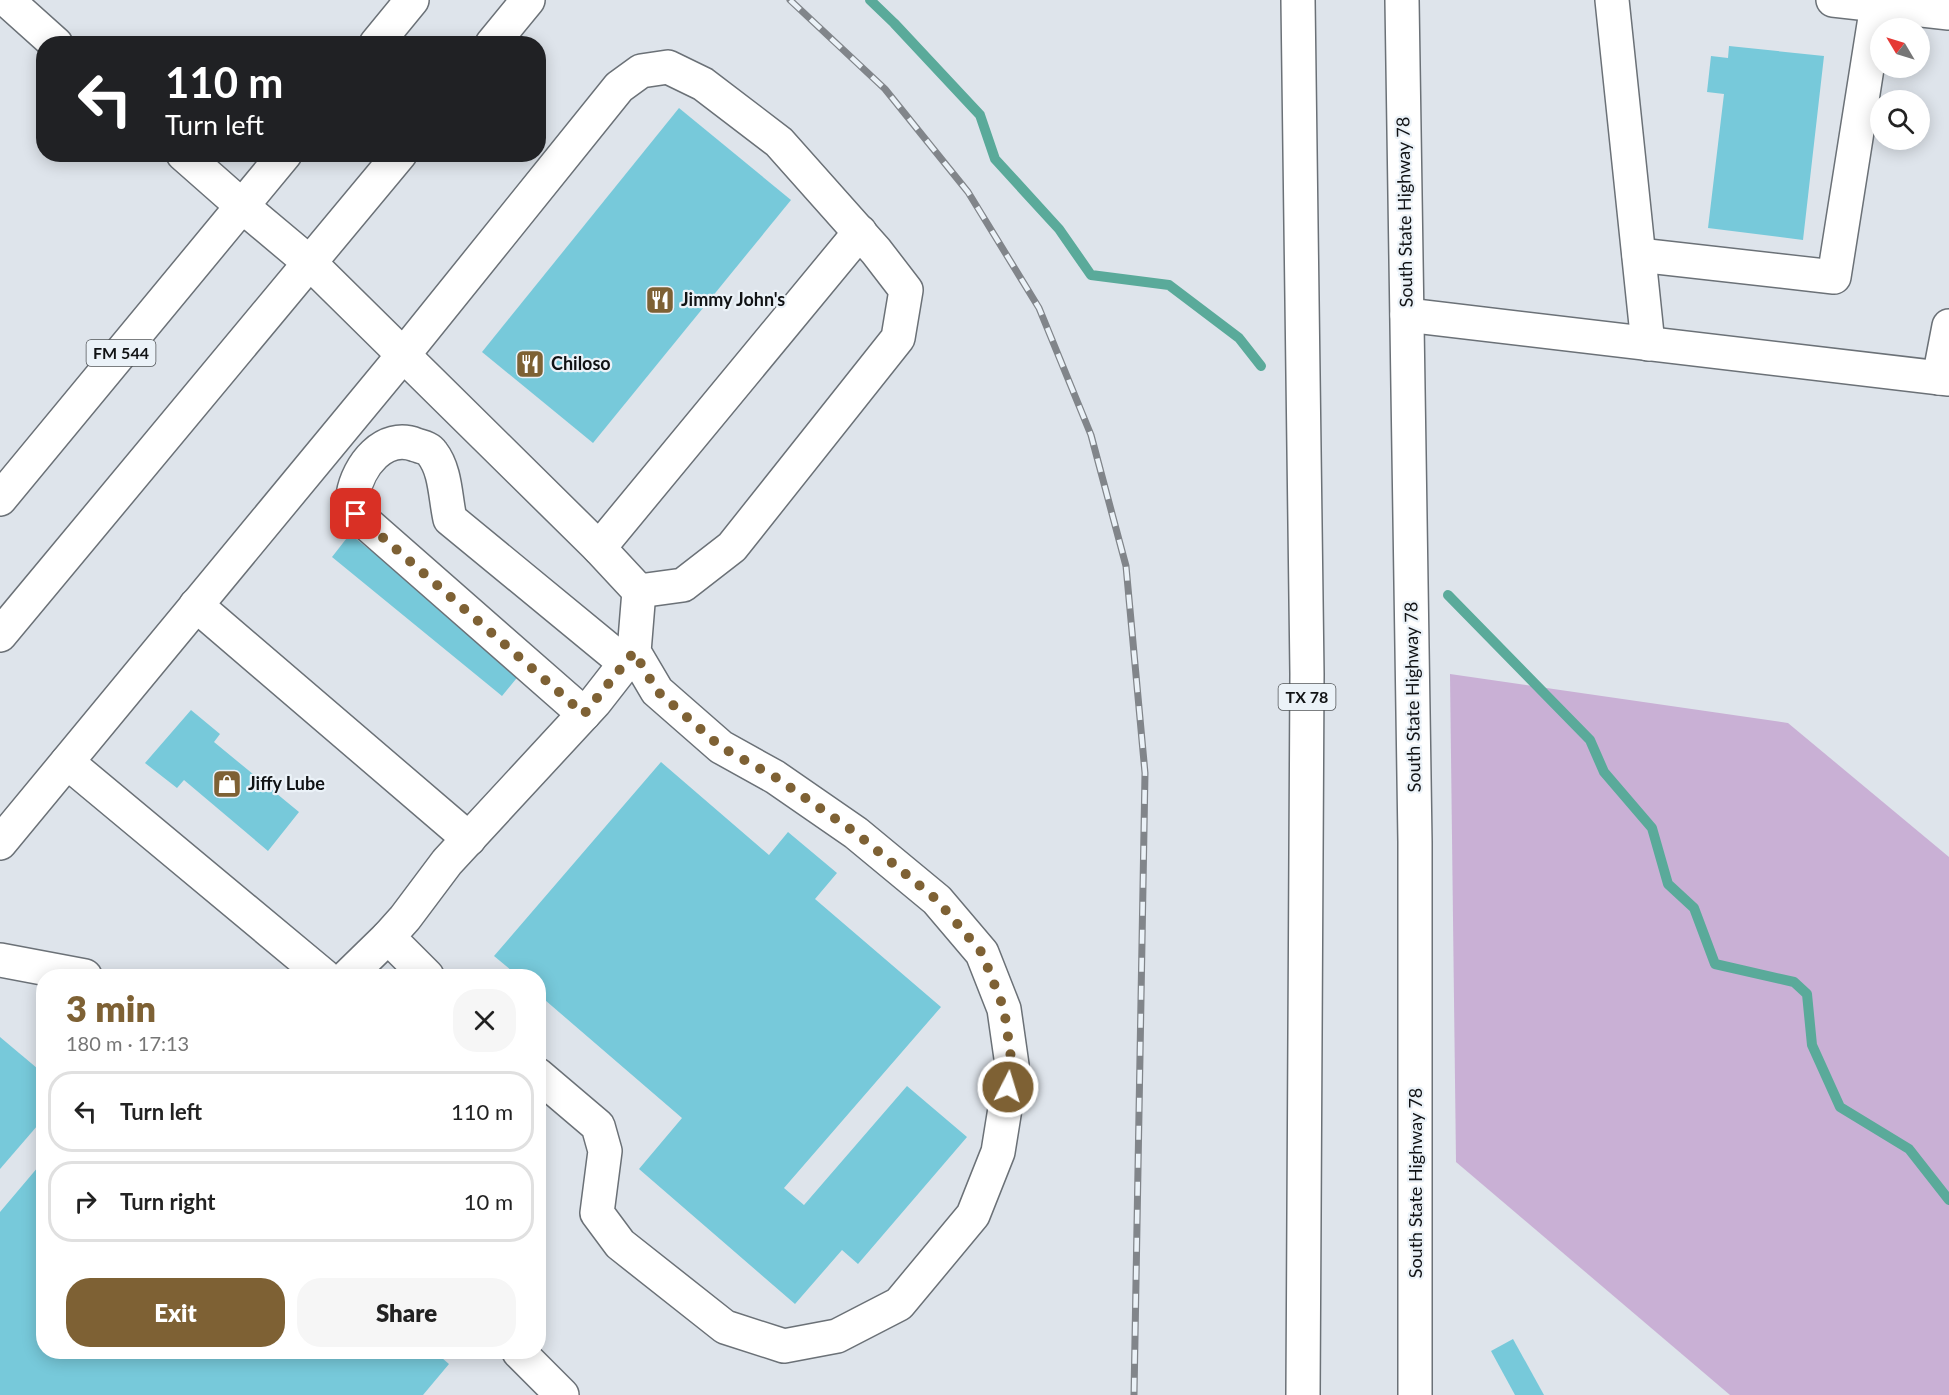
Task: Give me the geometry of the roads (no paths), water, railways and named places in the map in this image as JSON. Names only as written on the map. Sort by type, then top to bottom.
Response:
[{"type":"main road","points":[[7,0],[47,36]]},
{"type":"main road","points":[[383,36],[412,0]]},
{"type":"main road","points":[[499,36],[528,0]]},
{"type":"main road","name":"TX 78","points":[[1298,0],[1307,674],[1303,1395]]},
{"type":"main road","name":"South State Highway 78","points":[[1402,0],[1415,842],[1415,1395]]},
{"type":"main road","points":[[1612,0],[1648,344]]},
{"type":"main road","points":[[1833,0],[1949,13]]},
{"type":"main road","points":[[1639,255],[1834,277],[1877,5]]},
{"type":"main road","points":[[0,843],[404,354],[619,87],[641,70],[668,67],[703,84],[779,142],[860,232],[906,290],[898,338],[732,547],[683,585],[639,591]]},
{"type":"main road","points":[[192,162],[310,263],[599,548],[639,591]]},
{"type":"main road","name":"FM 544","points":[[0,499],[278,162]]},
{"type":"main road","points":[[0,635],[393,162]]},
{"type":"main road","points":[[599,548],[860,232]]},
{"type":"main road","points":[[1407,315],[1944,379],[1949,326]]},
{"type":"main road","points":[[546,1082],[598,1126],[605,1151],[597,1213],[620,1244],[724,1327],[784,1346],[837,1336],[899,1304],[973,1215],[998,1152],[1012,1065],[1004,1009],[982,953],[937,900],[856,833],[775,777],[721,747],[657,691],[630,658],[450,519],[442,471],[431,450],[407,441],[386,446],[371,457],[360,472],[352,497],[356,514],[584,714]]},
{"type":"main road","points":[[355,969],[405,918],[447,862],[584,714],[630,658],[639,591]]},
{"type":"main road","points":[[196,605],[469,839]]},
{"type":"main road","points":[[67,762],[316,969]]},
{"type":"main road","points":[[388,937],[420,969]]},
{"type":"main road","points":[[0,960],[48,969]]},
{"type":"main road","points":[[526,1359],[562,1395]]},
{"type":"waterway","points":[[870,0],[980,115],[995,159],[1059,229],[1091,275],[1169,285],[1239,338],[1261,366]]},
{"type":"waterway","points":[[1448,595],[1590,740],[1604,772],[1652,828],[1668,884],[1694,908],[1715,964],[1794,982],[1807,994],[1812,1045],[1840,1107],[1909,1149],[1949,1200]]},
{"type":"railway","points":[[790,0],[885,89],[968,192],[1039,308],[1091,435],[1126,566],[1145,773],[1134,1395]]},
{"type":"place","name":"Jimmy John's","points":[[660,300]]},
{"type":"place","name":"Chiloso","points":[[530,364]]},
{"type":"place","name":"Jiffy Lube","points":[[227,784]]}]
